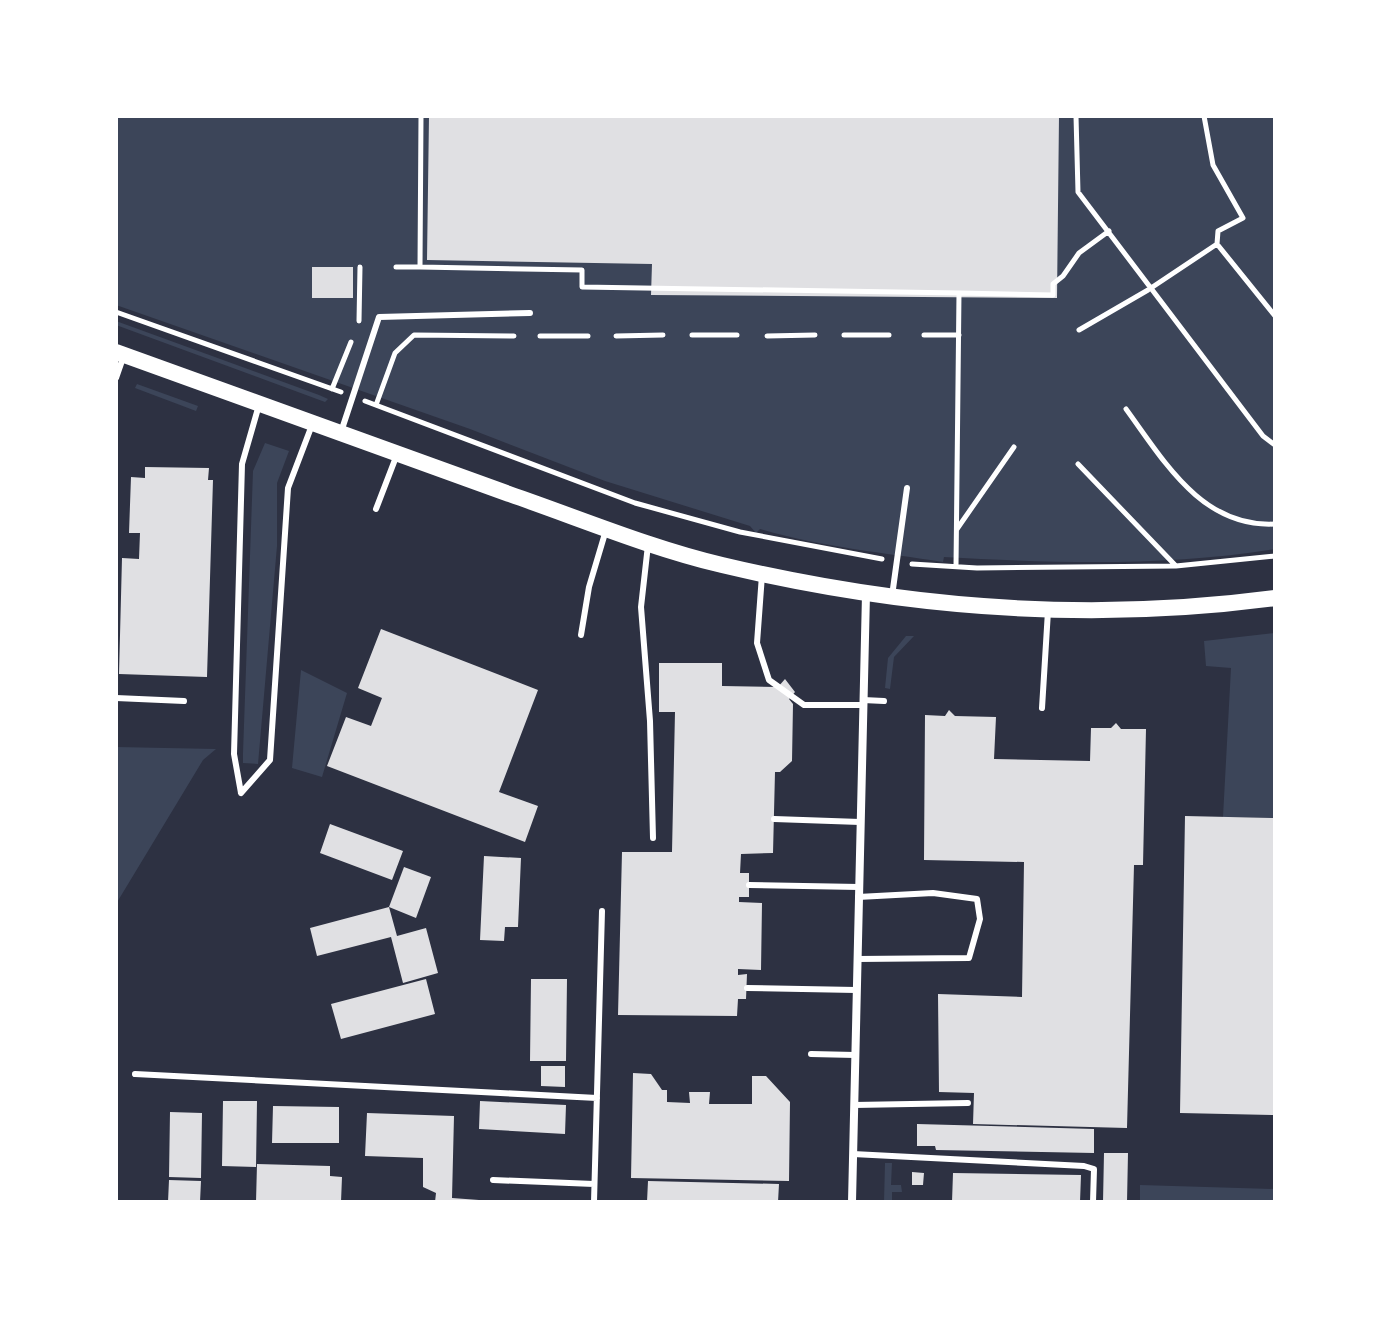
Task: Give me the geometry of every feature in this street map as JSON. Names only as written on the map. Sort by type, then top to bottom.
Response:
[{"type":"main road","points":[[120,354],[606,528],[719,564],[892,598],[1048,611],[1275,598]]},
{"type":"street","points":[[852,1202],[866,594]]},
{"type":"lane","points":[[340,434],[379,317],[530,313]]},
{"type":"lane","points":[[116,378],[120,354]]},
{"type":"lane","points":[[259,405],[242,464],[234,754],[241,793],[270,760],[288,488],[312,424]]},
{"type":"lane","points":[[376,509],[397,454]]},
{"type":"lane","points":[[892,598],[907,488]]},
{"type":"lane","points":[[581,635],[589,587],[606,528]]},
{"type":"lane","points":[[648,542],[641,607],[650,721],[653,838]]},
{"type":"lane","points":[[762,573],[757,643],[769,680],[804,705],[884,701]]},
{"type":"lane","points":[[1042,708],[1048,611]]},
{"type":"lane","points":[[116,698],[184,701]]},
{"type":"lane","points":[[774,819],[860,822]]},
{"type":"lane","points":[[749,885],[933,893],[977,899],[980,919],[969,958],[857,959]]},
{"type":"lane","points":[[594,1202],[602,911]]},
{"type":"lane","points":[[747,988],[856,990]]},
{"type":"lane","points":[[811,1054],[855,1055]]},
{"type":"lane","points":[[135,1074],[597,1098]]},
{"type":"lane","points":[[854,1105],[968,1103]]},
{"type":"lane","points":[[853,1154],[1084,1166],[1094,1169],[1093,1202]]},
{"type":"lane","points":[[493,1180],[594,1184]]},
{"type":"path","points":[[420,267],[421,116]]},
{"type":"path","points":[[1076,116],[1078,192],[1109,231],[1148,290],[1263,436],[1275,445]]},
{"type":"path","points":[[1204,116],[1213,165],[1243,218],[1218,231],[1217,244],[1275,316]]},
{"type":"path","points":[[396,267],[582,270],[582,287],[1053,295],[1053,284],[1063,276],[1079,253],[1109,231]]},
{"type":"path","points":[[1079,330],[1148,290],[1217,244]]},
{"type":"path","points":[[332,389],[359,323],[360,267]]},
{"type":"path","points":[[956,567],[959,293]]},
{"type":"path","points":[[116,312],[376,405],[635,503],[740,532],[896,562],[956,567],[1176,566],[1275,556]]},
{"type":"path","points":[[376,405],[395,353],[414,335],[514,336]]},
{"type":"path","points":[[616,336],[663,335]]},
{"type":"path","points":[[692,335],[737,335]]},
{"type":"path","points":[[767,336],[815,335]]},
{"type":"path","points":[[844,335],[889,335]]},
{"type":"path","points":[[924,335],[959,335]]},
{"type":"path","points":[[540,336],[588,336]]},
{"type":"path","points":[[1126,409],[1168,466],[1208,508],[1253,525],[1275,524]]},
{"type":"path","points":[[956,530],[1014,447]]},
{"type":"path","points":[[1078,464],[1176,566]]},
{"type":"shaded area","points":[[116,116],[1275,116],[1275,549],[1151,561],[1069,562],[944,557],[943,562],[829,545],[760,529],[756,533],[750,526],[605,481],[470,429],[116,305]]},
{"type":"shaded area","points":[[116,321],[328,399],[325,402],[116,325]]},
{"type":"shaded area","points":[[137,384],[198,406],[196,411],[135,388]]},
{"type":"shaded area","points":[[265,443],[289,451],[277,483],[277,546],[258,764],[243,763],[243,753],[253,471]]},
{"type":"shaded area","points":[[1275,633],[1275,818],[1223,817],[1231,668],[1206,666],[1204,641]]},
{"type":"shaded area","points":[[906,636],[914,636],[894,657],[890,689],[885,688],[888,658]]},
{"type":"shaded area","points":[[301,670],[347,693],[322,777],[292,768]]},
{"type":"shaded area","points":[[116,747],[216,749],[203,760],[116,904]]},
{"type":"shaded area","points":[[885,1163],[892,1163],[891,1185],[901,1185],[902,1192],[892,1192],[892,1202],[884,1202]]},
{"type":"shaded area","points":[[1140,1185],[1275,1189],[1275,1202],[1140,1202]]},
{"type":"building","points":[[429,116],[1059,116],[1057,298],[651,295],[652,264],[427,260]]},
{"type":"building","points":[[312,267],[353,267],[353,298],[312,298]]},
{"type":"building","points":[[145,467],[209,468],[208,480],[213,480],[207,677],[119,674],[122,558],[139,559],[140,533],[129,533],[131,477],[145,478]]},
{"type":"building","points":[[381,629],[538,690],[499,792],[538,806],[525,842],[327,766],[346,717],[371,726],[382,698],[358,688]]},
{"type":"building","points":[[659,663],[722,663],[722,686],[778,687],[785,679],[795,692],[789,699],[793,704],[792,761],[780,772],[775,772],[773,853],[741,854],[740,873],[749,873],[749,897],[739,897],[739,902],[762,903],[761,970],[738,969],[738,975],[747,974],[746,999],[738,999],[737,1016],[618,1015],[622,852],[672,852],[675,712],[659,712]]},
{"type":"building","points":[[949,710],[955,716],[996,717],[994,759],[1090,761],[1091,728],[1111,728],[1116,723],[1121,729],[1146,729],[1143,865],[1134,865],[1127,1128],[973,1124],[974,1093],[939,1092],[938,994],[1022,997],[1024,862],[924,860],[925,715],[945,716]]},
{"type":"building","points":[[1185,816],[1275,818],[1275,1115],[1180,1113]]},
{"type":"building","points":[[330,824],[403,851],[392,880],[320,853]]},
{"type":"building","points":[[484,856],[521,858],[518,927],[505,927],[504,941],[480,940]]},
{"type":"building","points":[[404,867],[431,877],[416,918],[389,907]]},
{"type":"building","points":[[389,907],[397,936],[426,928],[438,973],[403,983],[391,937],[317,956],[310,928]]},
{"type":"building","points":[[426,979],[435,1014],[341,1039],[331,1004]]},
{"type":"building","points":[[531,979],[567,979],[566,1061],[530,1061]]},
{"type":"building","points":[[541,1066],[565,1066],[565,1087],[541,1086]]},
{"type":"building","points":[[633,1073],[651,1074],[662,1090],[667,1090],[667,1102],[690,1103],[689,1092],[710,1092],[709,1104],[752,1104],[752,1076],[766,1076],[790,1102],[789,1181],[631,1178]]},
{"type":"building","points":[[223,1101],[257,1101],[256,1167],[222,1166]]},
{"type":"building","points":[[480,1101],[566,1105],[565,1134],[479,1129]]},
{"type":"building","points":[[273,1106],[339,1107],[339,1143],[272,1143]]},
{"type":"building","points":[[170,1112],[202,1113],[201,1178],[169,1177]]},
{"type":"building","points":[[367,1113],[454,1116],[452,1198],[506,1202],[435,1202],[436,1193],[423,1187],[423,1158],[365,1156]]},
{"type":"building","points":[[917,1124],[1094,1129],[1094,1153],[936,1150],[935,1146],[917,1146]]},
{"type":"building","points":[[1104,1153],[1128,1153],[1127,1202],[1103,1202]]},
{"type":"building","points":[[257,1164],[330,1166],[330,1176],[342,1177],[341,1202],[256,1202]]},
{"type":"building","points":[[912,1172],[924,1173],[923,1185],[912,1185]]},
{"type":"building","points":[[953,1173],[1081,1175],[1080,1202],[952,1202]]},
{"type":"building","points":[[169,1180],[201,1181],[200,1202],[168,1202]]},
{"type":"building","points":[[648,1181],[779,1184],[778,1202],[647,1202]]}]
